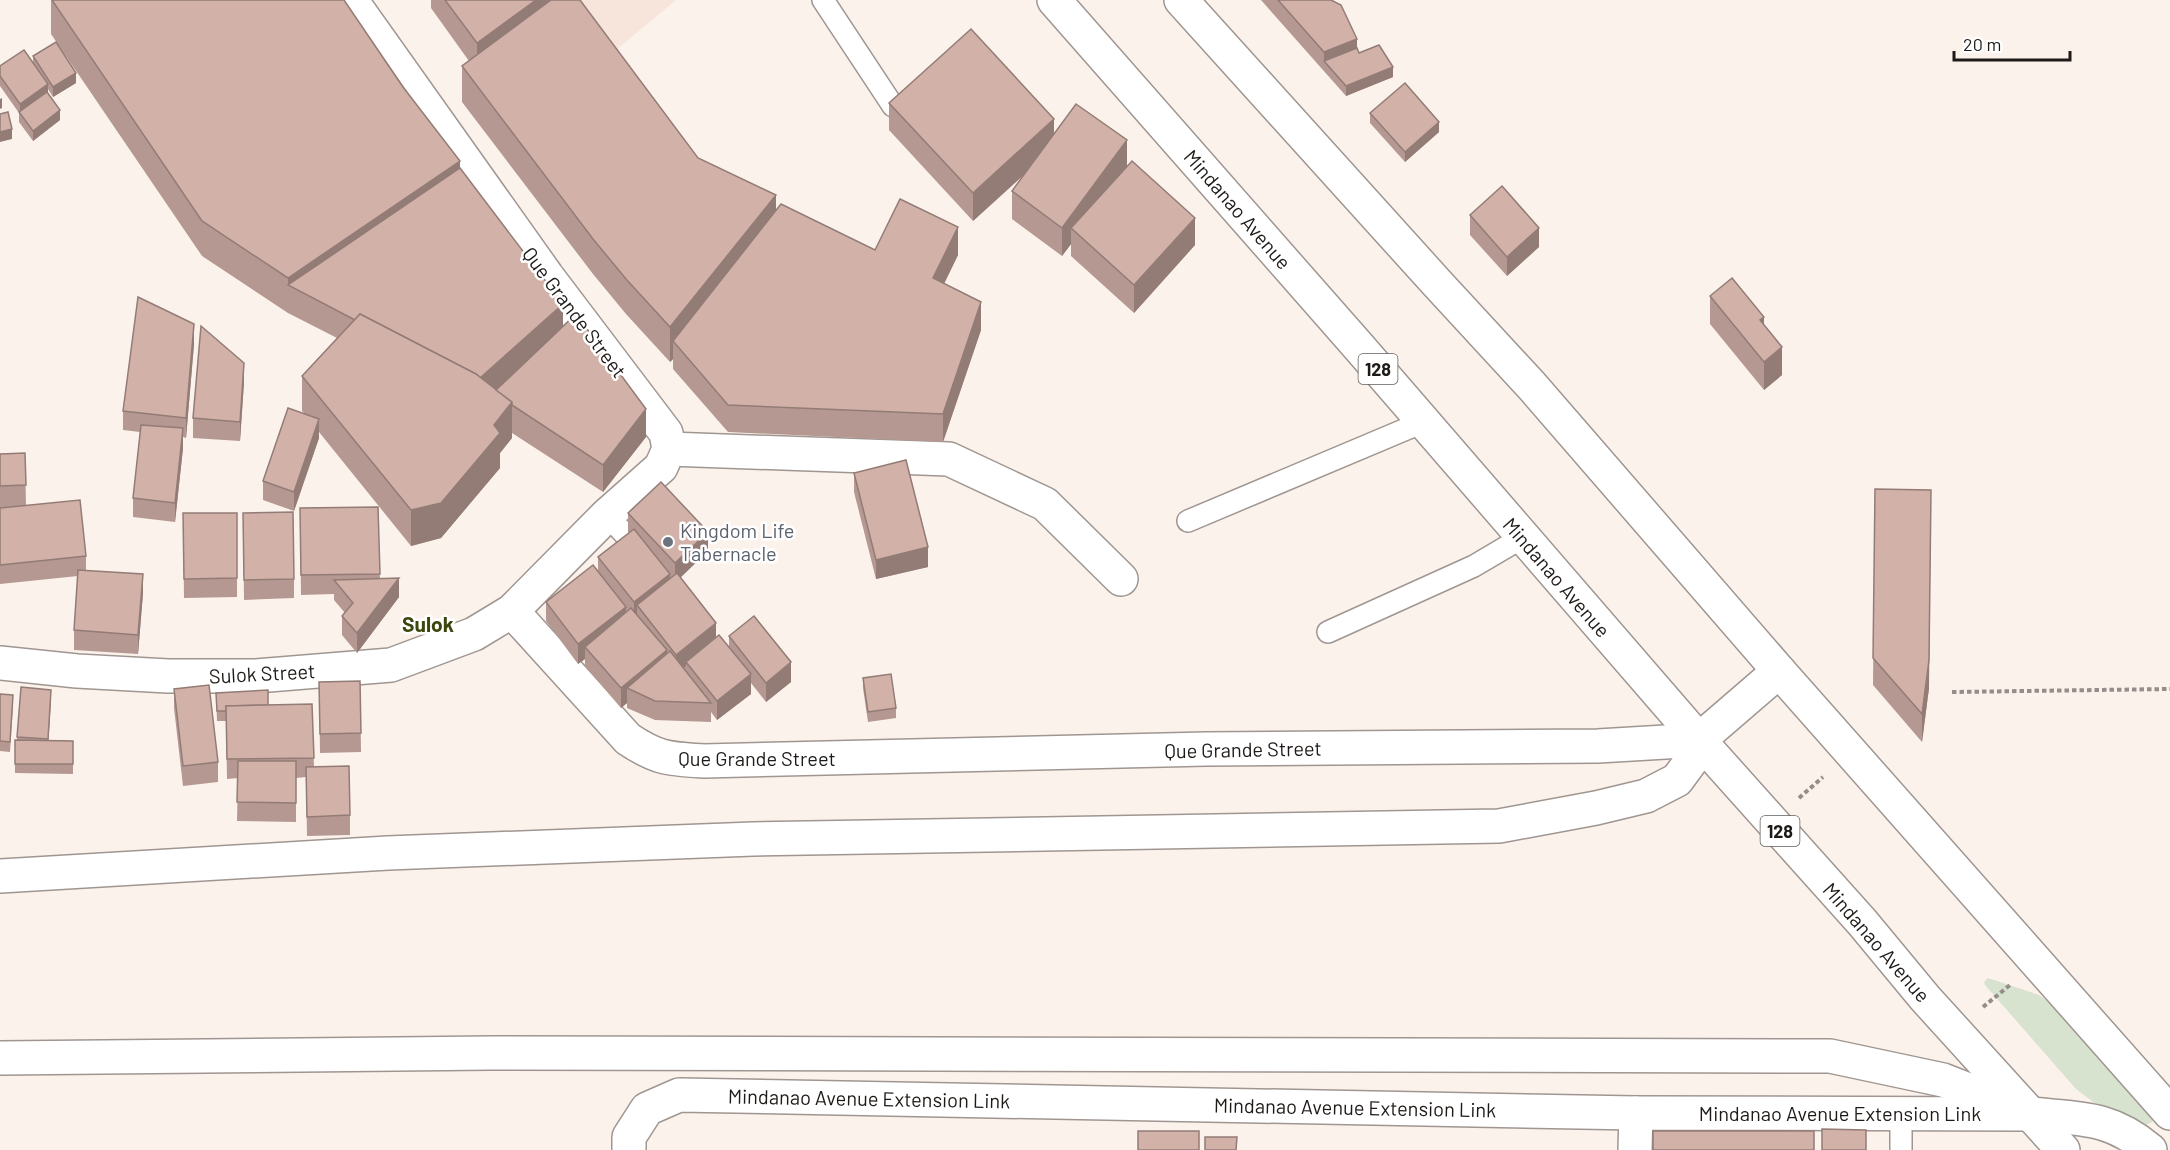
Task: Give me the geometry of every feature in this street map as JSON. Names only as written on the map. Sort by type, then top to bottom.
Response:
[{"type":"main road","name":"Que Grande Street","points":[[351,0],[547,276],[666,433],[669,449]]},
{"type":"main road","name":"Mindanao Avenue","points":[[1054,0],[1699,740],[2063,1150]]},
{"type":"main road","points":[[1181,0],[1532,386],[1779,671],[2170,1113]]},
{"type":"main road","points":[[512,611],[607,515],[661,467],[669,449],[949,459],[1045,504],[1120,579]]},
{"type":"main road","name":"Que Grande Street","points":[[512,611],[628,739],[650,754],[670,759],[716,760],[1206,749],[1598,746],[1699,740]]},
{"type":"main road","name":"Sulok Street","points":[[0,663],[78,671],[168,676],[256,676],[391,665],[474,634],[512,611]]},
{"type":"main road","points":[[0,876],[399,853],[753,839],[1499,826],[1646,796],[1677,780],[1690,761],[1699,740],[1779,671]]},
{"type":"main road","points":[[0,1058],[491,1053],[1830,1056],[1944,1080],[2030,1114],[2089,1120],[2114,1126],[2134,1136],[2150,1150]]},
{"type":"main road","name":"Mindanao Avenue Extension Link","points":[[629,1150],[629,1137],[647,1109],[679,1095],[1636,1113],[2030,1114]]},
{"type":"main road","points":[[1635,1150],[1636,1113]]},
{"type":"lane","points":[[824,0],[893,105]]},
{"type":"lane","points":[[1188,521],[1423,422]]},
{"type":"lane","points":[[607,515],[657,569]]},
{"type":"lane","points":[[1328,632],[1474,566],[1523,537]]},
{"type":"lane","points":[[0,860],[50,863],[75,871]]},
{"type":"lane","points":[[1901,1113],[1901,1150]]},
{"type":"path","points":[[1952,692],[2170,689]]},
{"type":"path","points":[[1772,822],[1851,752]]},
{"type":"path","points":[[1955,1031],[2037,963]]},
{"type":"shaded area","points":[[556,0],[676,0],[604,60]]},
{"type":"green space","points":[[1988,978],[2039,995],[2062,1012],[2154,1118],[2152,1122],[2144,1126],[2140,1125],[2096,1104],[2076,1089],[1985,985],[1984,982]]},
{"type":"building","points":[[52,0],[344,0],[403,87],[460,161],[288,278],[202,221]]},
{"type":"building","points":[[445,0],[536,0],[477,43]]},
{"type":"building","points":[[551,0],[580,0],[698,158],[776,195],[670,327],[593,239],[462,66]]},
{"type":"building","points":[[1278,0],[1331,0],[1341,5],[1357,39],[1324,52]]},
{"type":"building","points":[[971,29],[1054,119],[973,193],[889,103]]},
{"type":"building","points":[[56,42],[76,73],[53,87],[33,56]]},
{"type":"building","points":[[1379,45],[1393,67],[1346,86],[1324,61],[1357,48],[1359,53]]},
{"type":"building","points":[[24,50],[48,84],[20,104],[0,76],[0,66]]},
{"type":"building","points":[[1405,83],[1439,122],[1405,152],[1370,113]]},
{"type":"building","points":[[47,92],[60,110],[33,131],[19,112]]},
{"type":"building","points":[[1076,104],[1127,140],[1062,228],[1012,191]]},
{"type":"building","points":[[8,112],[12,129],[0,132],[0,114]]},
{"type":"building","points":[[1132,161],[1195,218],[1134,285],[1071,228]]},
{"type":"building","points":[[460,168],[563,304],[480,378],[360,314],[355,320],[288,285]]},
{"type":"building","points":[[1502,186],[1539,228],[1507,257],[1470,215]]},
{"type":"building","points":[[900,199],[958,227],[933,278],[981,302],[943,414],[728,405],[673,341],[781,204],[875,250]]},
{"type":"building","points":[[1732,278],[1764,317],[1760,320],[1782,347],[1764,362],[1710,296]]},
{"type":"building","points":[[138,297],[194,324],[186,418],[123,411]]},
{"type":"building","points":[[360,314],[476,374],[512,402],[494,425],[500,433],[441,503],[411,510],[302,376]]},
{"type":"building","points":[[576,314],[646,409],[603,465],[512,405],[512,402],[496,390]]},
{"type":"building","points":[[201,326],[244,363],[240,422],[193,418]]},
{"type":"building","points":[[288,408],[319,419],[294,492],[263,481]]},
{"type":"building","points":[[141,425],[183,428],[175,503],[133,498]]},
{"type":"building","points":[[25,453],[26,485],[0,486],[0,454]]},
{"type":"building","points":[[906,460],[928,547],[876,560],[854,473]]},
{"type":"building","points":[[661,482],[708,532],[675,563],[628,513]]},
{"type":"building","points":[[1875,489],[1931,490],[1929,660],[1922,714],[1873,658]]},
{"type":"building","points":[[80,500],[86,556],[0,565],[0,508]]},
{"type":"building","points":[[378,507],[380,574],[301,575],[300,508]]},
{"type":"building","points":[[293,512],[294,579],[244,580],[243,513]]},
{"type":"building","points":[[183,513],[237,513],[237,578],[184,579]]},
{"type":"building","points":[[634,529],[670,574],[634,602],[598,557]]},
{"type":"building","points":[[593,565],[626,607],[578,644],[546,602]]},
{"type":"building","points":[[78,570],[143,574],[138,635],[74,630]]},
{"type":"building","points":[[677,573],[716,623],[676,655],[637,605]]},
{"type":"building","points":[[399,578],[357,633],[342,616],[353,603],[334,580]]},
{"type":"building","points":[[631,608],[667,650],[621,688],[585,647]]},
{"type":"building","points":[[754,616],[791,662],[766,683],[729,636]]},
{"type":"building","points":[[719,635],[751,674],[717,701],[686,662]]},
{"type":"building","points":[[670,651],[711,703],[655,701],[627,688]]},
{"type":"building","points":[[891,674],[896,708],[868,712],[863,678]]},
{"type":"building","points":[[360,681],[361,733],[320,734],[319,682]]},
{"type":"building","points":[[209,685],[218,762],[183,766],[174,689]]},
{"type":"building","points":[[21,687],[51,690],[48,739],[17,737]]},
{"type":"building","points":[[268,690],[268,705],[226,706],[226,711],[217,711],[216,693]]},
{"type":"building","points":[[0,694],[13,695],[10,742],[0,741]]},
{"type":"building","points":[[312,704],[314,758],[227,759],[226,706]]},
{"type":"building","points":[[15,740],[73,741],[73,764],[15,764]]},
{"type":"building","points":[[238,761],[296,761],[296,803],[237,802]]},
{"type":"building","points":[[349,766],[350,815],[307,817],[306,767]]},
{"type":"building","points":[[1822,1129],[1866,1130],[1866,1150],[1822,1150]]},
{"type":"building","points":[[1138,1131],[1199,1131],[1199,1150],[1138,1150]]},
{"type":"building","points":[[1653,1131],[1814,1131],[1814,1150],[1653,1150]]},
{"type":"building","points":[[1205,1137],[1237,1137],[1236,1150],[1205,1150]]},
{"type":"place","name":"Kingdom Life Tabernacle","points":[[668,542]]},
{"type":"district","name":"Sulok","points":[[428,623]]}]
